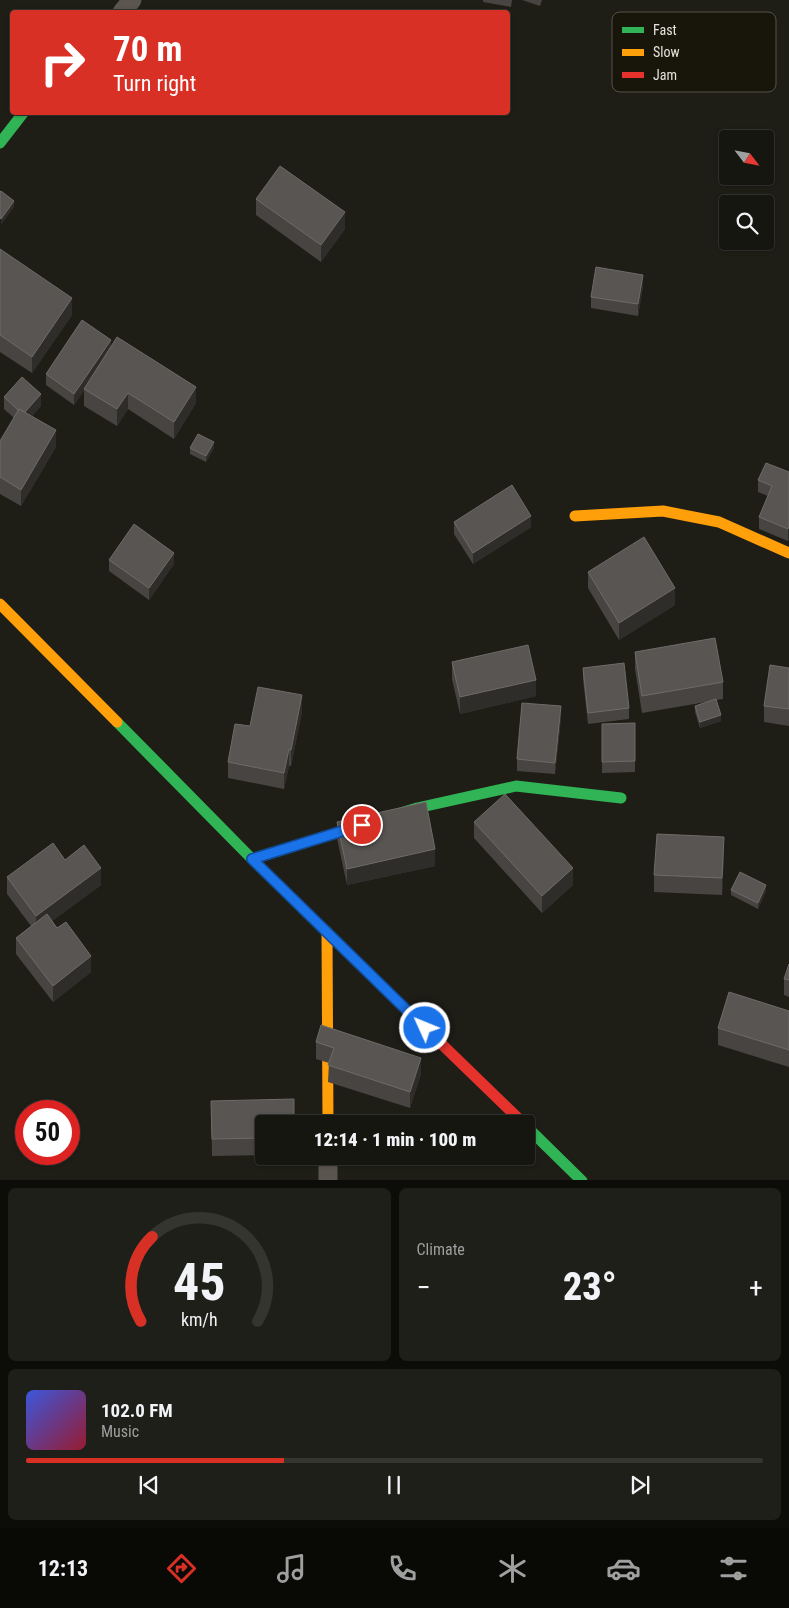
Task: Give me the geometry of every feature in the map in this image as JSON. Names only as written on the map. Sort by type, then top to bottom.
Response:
[{"type":"street","points":[[124,10],[132,0]]},
{"type":"street","points":[[0,143],[22,115]]},
{"type":"street","points":[[575,516],[663,511],[719,522],[789,553]]},
{"type":"street","points":[[0,604],[252,859],[515,1115]]},
{"type":"street","points":[[252,859],[417,808],[516,786],[621,798]]},
{"type":"street","points":[[327,932],[328,1115]]},
{"type":"street","points":[[535,1135],[582,1180]]},
{"type":"street","points":[[328,1165],[328,1180]]},
{"type":"building","points":[[280,166],[345,212],[321,245],[256,199]]},
{"type":"building","points":[[0,192],[14,201],[1,219]]},
{"type":"building","points":[[0,249],[72,298],[32,357],[0,335]]},
{"type":"building","points":[[596,267],[643,275],[638,304],[591,297]]},
{"type":"building","points":[[82,320],[111,340],[74,394],[46,374]]},
{"type":"building","points":[[117,337],[196,387],[174,422],[128,393],[117,409],[84,389]]},
{"type":"building","points":[[22,377],[41,394],[25,412],[18,410],[4,397]]},
{"type":"building","points":[[19,409],[56,430],[21,490],[0,477],[0,441]]},
{"type":"building","points":[[198,434],[214,442],[206,456],[190,448]]},
{"type":"building","points":[[766,463],[789,472],[788,529],[759,517],[772,486],[758,480]]},
{"type":"building","points":[[512,485],[531,516],[473,553],[454,522]]},
{"type":"building","points":[[134,524],[174,553],[149,588],[109,560]]},
{"type":"building","points":[[644,537],[675,588],[619,623],[588,572]]},
{"type":"building","points":[[715,638],[723,682],[642,696],[635,652]]},
{"type":"building","points":[[528,645],[536,680],[460,697],[452,662]]},
{"type":"building","points":[[624,663],[629,708],[588,713],[583,668]]},
{"type":"building","points":[[770,665],[789,668],[789,709],[764,706]]},
{"type":"building","points":[[258,687],[302,695],[291,750],[289,749],[284,773],[228,762],[235,724],[250,726]]},
{"type":"building","points":[[716,699],[721,715],[700,722],[695,706]]},
{"type":"building","points":[[522,703],[561,706],[555,763],[517,759]]},
{"type":"building","points":[[635,723],[635,761],[602,762],[602,724]]},
{"type":"building","points":[[505,794],[573,868],[542,896],[474,822]]},
{"type":"building","points":[[426,802],[435,849],[347,869],[337,822]]},
{"type":"building","points":[[657,834],[724,837],[722,878],[654,875]]},
{"type":"building","points":[[53,843],[65,860],[84,845],[101,868],[36,916],[7,877]]},
{"type":"building","points":[[740,872],[766,885],[758,903],[731,890]]},
{"type":"building","points":[[47,914],[57,928],[66,922],[91,956],[53,986],[16,938]]},
{"type":"building","points":[[789,964],[789,980],[784,979]]},
{"type":"building","points":[[729,992],[789,1011],[789,1050],[718,1028]]},
{"type":"building","points":[[321,1025],[421,1058],[410,1092],[328,1065],[334,1048],[316,1042]]},
{"type":"building","points":[[294,1099],[294,1115],[255,1115],[255,1138],[212,1139],[211,1101]]},
{"type":"traffic: fast","points":[[0,143],[22,115]]},
{"type":"traffic: fast","points":[[117,722],[252,859],[389,993]]},
{"type":"traffic: fast","points":[[252,859],[417,808],[516,786],[621,798]]},
{"type":"traffic: fast","points":[[535,1135],[581,1180]]},
{"type":"traffic: slow","points":[[575,516],[663,511],[719,522],[789,553]]},
{"type":"traffic: slow","points":[[0,604],[117,722]]},
{"type":"traffic: slow","points":[[327,932],[328,1115]]},
{"type":"traffic: jam","points":[[389,993],[515,1115]]},
{"type":"route","points":[[362,825],[252,859],[425,1028]]}]
